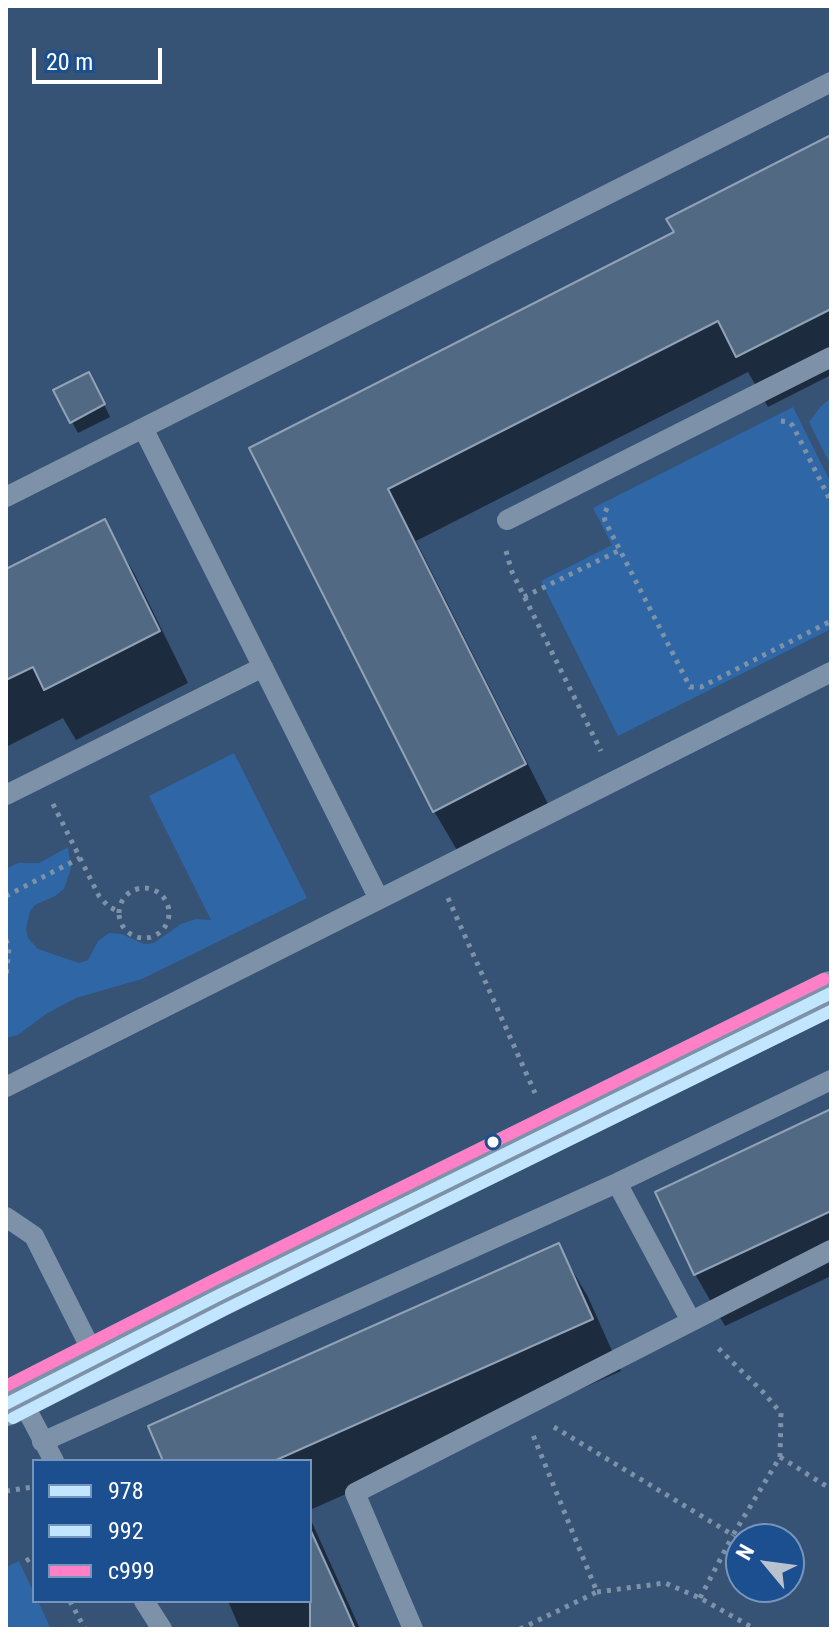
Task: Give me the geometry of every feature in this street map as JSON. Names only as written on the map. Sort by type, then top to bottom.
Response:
[{"type":"street","points":[[13,1401],[233,1288],[831,993]]},
{"type":"lane","points":[[6,497],[831,82]]},
{"type":"lane","points":[[507,520],[831,357]]},
{"type":"lane","points":[[143,428],[379,899]]},
{"type":"lane","points":[[6,795],[263,667]]},
{"type":"lane","points":[[6,1087],[831,672]]},
{"type":"lane","points":[[42,1442],[617,1183],[831,1080]]},
{"type":"lane","points":[[617,1183],[691,1321]]},
{"type":"lane","points":[[6,1217],[34,1236],[96,1359]]},
{"type":"lane","points":[[413,1629],[355,1493],[831,1250]]},
{"type":"lane","points":[[13,1401],[53,1459]]},
{"type":"lane","points":[[145,1603],[162,1629]]},
{"type":"path","points":[[779,421],[789,422],[793,426],[831,502]]},
{"type":"path","points":[[610,506],[605,510],[605,521],[686,683],[693,688],[701,687],[831,621]]},
{"type":"path","points":[[507,520],[507,556],[524,597],[616,780]]},
{"type":"path","points":[[524,597],[620,550]]},
{"type":"path","points":[[40,778],[99,896],[119,912],[124,928],[130,934],[146,938],[161,932],[169,918],[166,901],[154,890],[146,888],[130,891],[119,912]]},
{"type":"path","points":[[6,896],[80,858]]},
{"type":"path","points":[[436,870],[540,1105]]},
{"type":"path","points":[[6,979],[7,945]]},
{"type":"path","points":[[691,1321],[781,1413],[780,1457],[740,1523]]},
{"type":"path","points":[[522,1408],[725,1530]]},
{"type":"path","points":[[522,1408],[597,1592]]},
{"type":"path","points":[[780,1457],[831,1489]]},
{"type":"path","points":[[6,1491],[32,1487]]},
{"type":"path","points":[[700,1598],[725,1550]]},
{"type":"path","points":[[26,1561],[32,1557]]},
{"type":"path","points":[[520,1629],[597,1592],[665,1583],[700,1598],[755,1629]]},
{"type":"path","points":[[71,1603],[85,1629]]},
{"type":"shaded area","points":[[831,398],[831,466],[809,422]]},
{"type":"shaded area","points":[[793,407],[831,483],[831,629],[618,736],[541,581],[612,545],[593,508]]},
{"type":"shaded area","points":[[234,753],[307,898],[142,979],[76,998],[46,1014],[18,1035],[6,1038],[6,869],[18,863],[39,863],[68,847],[71,868],[64,889],[35,905],[30,911],[26,929],[28,938],[38,949],[79,963],[88,960],[98,941],[109,933],[122,934],[144,944],[154,943],[181,924],[196,919],[211,920],[149,796]]},
{"type":"shaded area","points":[[19,1561],[32,1589],[32,1603],[39,1603],[51,1629],[6,1629],[6,1567]]},
{"type":"building","points":[[831,135],[831,309],[736,357],[718,321],[388,489],[526,764],[433,812],[249,448],[674,232],[666,219]]},
{"type":"building","points":[[89,372],[105,404],[70,423],[53,390]]},
{"type":"building","points":[[105,519],[160,631],[44,690],[33,667],[6,680],[6,569]]},
{"type":"building","points":[[831,1109],[831,1211],[694,1275],[655,1192]]},
{"type":"building","points":[[559,1243],[593,1319],[278,1459],[162,1459],[148,1426]]},
{"type":"building","points":[[312,1533],[355,1629],[310,1629],[312,1603]]},
{"type":"transit line","name":"с999","points":[[6,1386],[824,979]]},
{"type":"transit line","name":"978","points":[[6,1404],[219,1295],[831,993]]},
{"type":"transit line","name":"992","points":[[13,1418],[226,1309],[831,1011]]}]
